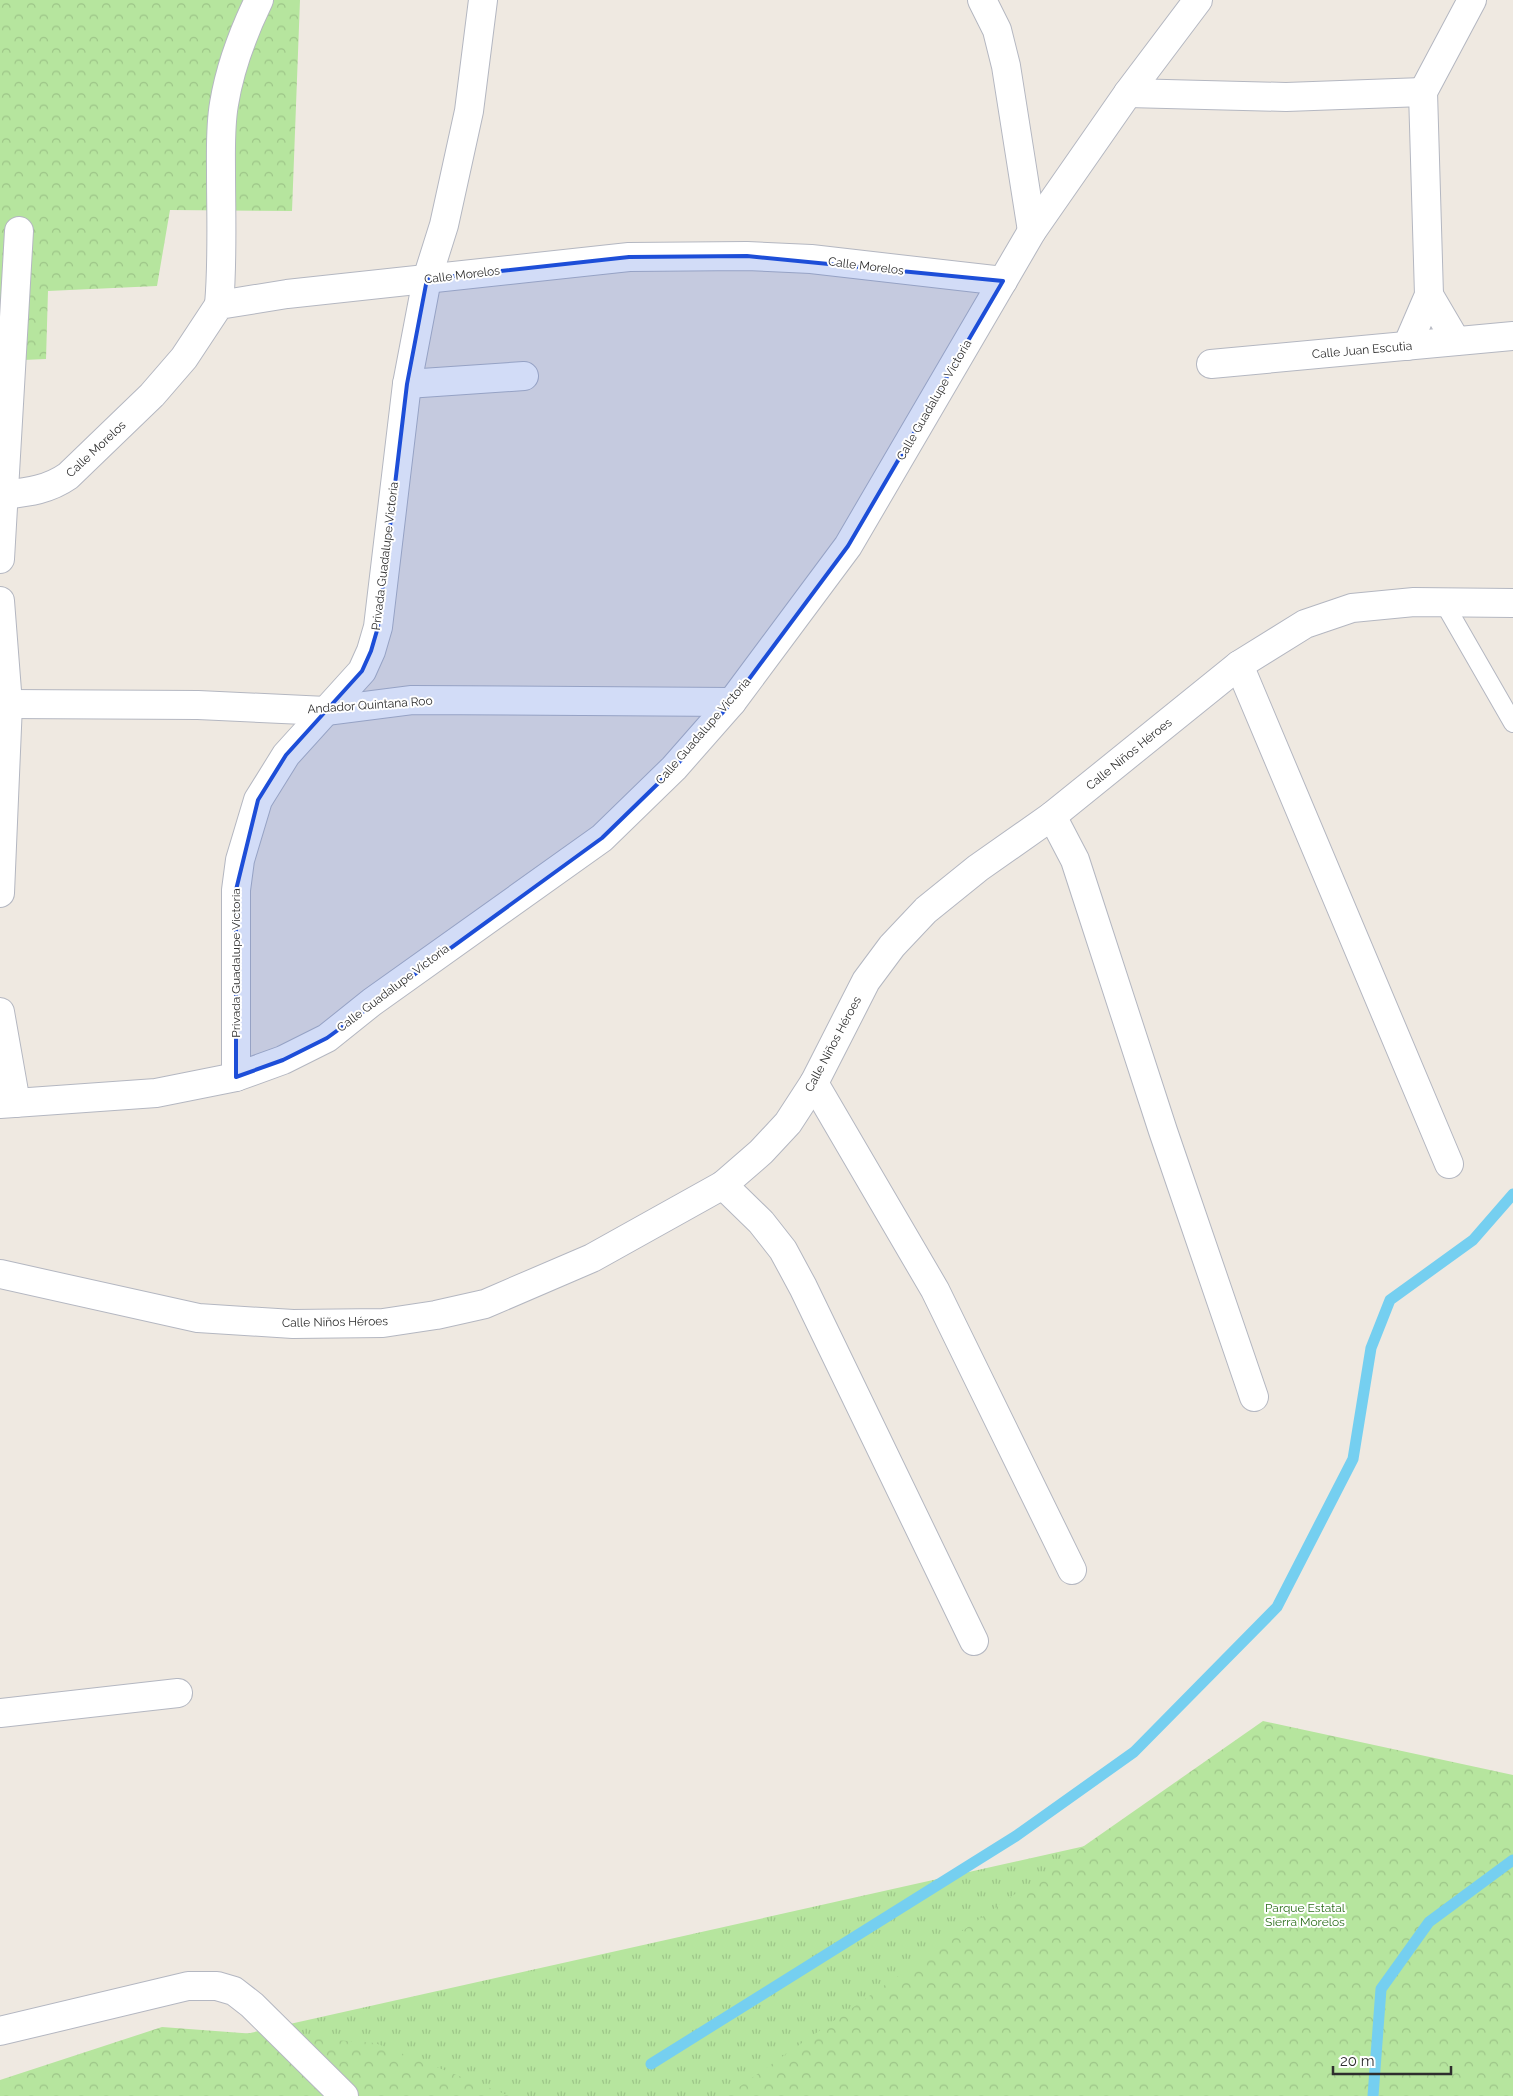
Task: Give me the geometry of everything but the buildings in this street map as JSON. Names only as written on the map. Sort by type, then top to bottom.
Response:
[{"type":"street","points":[[219,306],[222,276],[221,132],[224,105],[231,69],[259,0]]},
{"type":"street","name":"Privada Guadalupe Victoria","points":[[236,1077],[236,890],[240,860],[258,800],[286,755],[362,671],[378,627],[407,384],[427,279],[444,225],[458,164],[468,111],[483,0]]},
{"type":"street","points":[[982,0],[997,30],[1006,66],[1032,231]]},
{"type":"street","name":"Calle Guadalupe Victoria","points":[[8,1104],[156,1093],[236,1077],[283,1060],[327,1038],[372,1002],[602,838],[674,768],[732,702],[848,546],[1032,231],[1128,93],[1198,0]]},
{"type":"street","points":[[1407,346],[1429,295],[1423,92],[1472,0]]},
{"type":"street","points":[[1128,93],[1286,97],[1423,92]]},
{"type":"street","points":[[0,559],[19,231]]},
{"type":"street","name":"Calle Morelos","points":[[3,495],[43,490],[55,485],[68,476],[152,395],[184,358],[219,306],[287,294],[629,257],[747,256],[811,259],[1003,281]]},
{"type":"street","points":[[1429,295],[1456,341]]},
{"type":"street","name":"Calle Juan Escutia","points":[[1211,364],[1513,336]]},
{"type":"street","points":[[407,384],[524,376]]},
{"type":"street","points":[[0,601],[8,704],[0,893]]},
{"type":"street","name":"Calle Niños Héroes","points":[[0,1274],[198,1318],[293,1324],[383,1323],[436,1315],[485,1304],[592,1258],[724,1185],[768,1145],[788,1123],[814,1083],[866,981],[892,946],[926,910],[978,868],[1052,816],[1239,665],[1305,624],[1352,608],[1414,602],[1513,603]]},
{"type":"street","points":[[1239,665],[1449,1164]]},
{"type":"street","name":"Andador Quintana Roo","points":[[8,704],[198,705],[326,711],[412,700],[732,702]]},
{"type":"street","points":[[1052,816],[1074,860],[1163,1131],[1254,1397]]},
{"type":"street","points":[[0,1012],[8,1104]]},
{"type":"street","points":[[814,1083],[935,1290],[1072,1570]]},
{"type":"street","points":[[724,1185],[761,1222],[783,1250],[974,1641]]},
{"type":"street","points":[[0,1713],[178,1693]]},
{"type":"street","points":[[0,2031],[188,1986],[218,1986],[234,1991],[252,2005],[344,2096]]},
{"type":"lane","points":[[1444,603],[1513,722]]},
{"type":"highlighted area","points":[[747,256],[1003,281],[848,546],[732,702],[674,768],[602,838],[327,1038],[283,1060],[236,1077],[236,890],[258,800],[286,755],[362,671],[371,651],[378,627],[407,384],[427,279],[629,257]]},
{"type":"green space","points":[[0,0],[300,0],[292,211],[170,210],[157,286],[48,291],[46,359],[0,361]]},
{"type":"green space","name":"Parque Estatal Sierra Morelos","points":[[1263,1721],[1513,1775],[1513,2096],[726,2096]]},
{"type":"green space","points":[[1268,1805],[1236,2096],[0,2096],[0,2089]]},
{"type":"green space","points":[[162,2027],[375,2043],[510,2096],[0,2096],[0,2080]]},
{"type":"waterway","points":[[651,2064],[1016,1836],[1134,1752],[1277,1607],[1353,1459],[1371,1348],[1390,1300],[1473,1240],[1513,1194]]},
{"type":"waterway","points":[[1373,2096],[1381,1989],[1429,1922],[1513,1860]]}]
